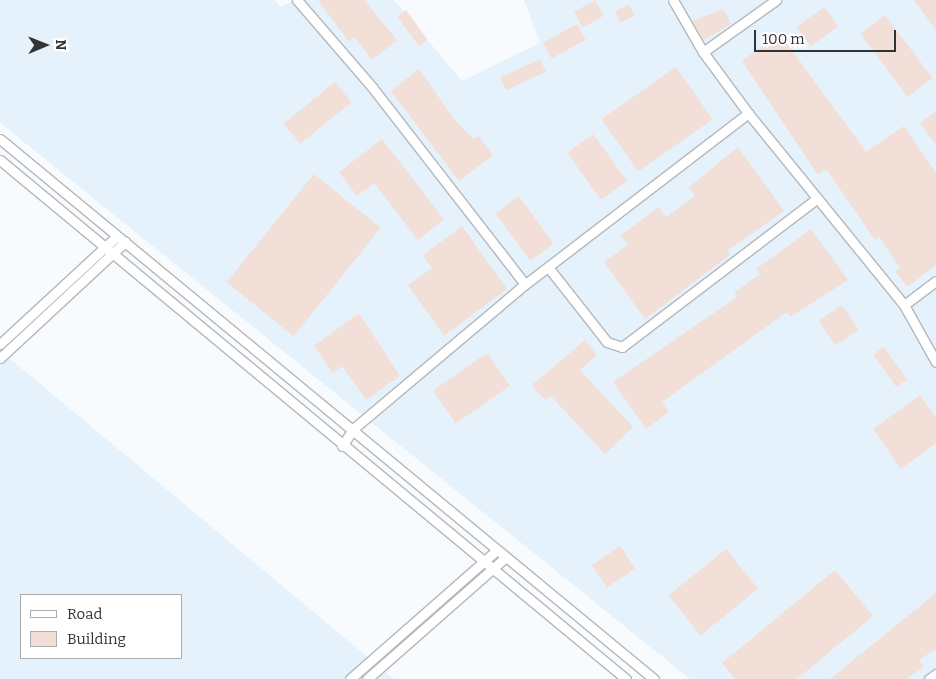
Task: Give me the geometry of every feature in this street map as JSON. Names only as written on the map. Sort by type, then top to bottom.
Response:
[{"type":"street","points":[[298,0],[372,87],[525,284]]},
{"type":"street","points":[[673,0],[703,52],[748,114],[904,305],[936,362]]},
{"type":"street","points":[[703,52],[776,0]]},
{"type":"street","points":[[342,446],[352,429],[525,284],[748,114]]},
{"type":"street","points":[[0,140],[654,679]]},
{"type":"street","points":[[0,160],[106,246],[342,446],[626,679]]},
{"type":"street","points":[[548,267],[607,342],[622,347],[816,199]]},
{"type":"street","points":[[0,344],[106,246],[121,239]]},
{"type":"street","points":[[0,358],[114,253],[121,239]]},
{"type":"street","points":[[904,305],[936,281]]},
{"type":"street","points":[[220,344],[231,329]]},
{"type":"street","points":[[350,679],[497,550]]},
{"type":"street","points":[[367,679],[506,558]]},
{"type":"street","points":[[929,679],[936,674]]},
{"type":"shaded area","points":[[0,0],[275,0],[281,7],[294,0],[394,0],[462,81],[540,43],[524,0],[936,0],[936,679],[690,679],[0,123]]},
{"type":"shaded area","points":[[0,351],[14,362],[394,679],[0,679]]},
{"type":"building","points":[[318,0],[364,0],[397,40],[372,60],[354,37],[349,42]]},
{"type":"building","points":[[595,0],[604,16],[583,27],[574,12]]},
{"type":"building","points":[[914,0],[936,0],[936,30]]},
{"type":"building","points":[[629,4],[635,16],[621,23],[615,11]]},
{"type":"building","points":[[824,7],[838,26],[811,46],[796,27]]},
{"type":"building","points":[[723,9],[731,24],[704,40],[692,21]]},
{"type":"building","points":[[406,10],[428,40],[419,46],[397,16]]},
{"type":"building","points":[[885,15],[933,78],[908,97],[860,34]]},
{"type":"building","points":[[577,24],[586,40],[552,59],[543,43]]},
{"type":"building","points":[[780,34],[866,152],[904,126],[936,173],[936,265],[907,287],[895,271],[900,268],[879,237],[875,240],[826,169],[818,175],[742,61]]},
{"type":"building","points":[[540,59],[546,72],[506,90],[500,78]]},
{"type":"building","points":[[676,67],[713,119],[638,172],[601,119]]},
{"type":"building","points":[[419,69],[454,119],[473,139],[478,136],[493,155],[459,181],[391,91]]},
{"type":"building","points":[[335,82],[351,102],[300,144],[284,124]]},
{"type":"building","points":[[936,111],[936,145],[920,123]]},
{"type":"building","points":[[593,134],[627,181],[601,200],[567,153]]},
{"type":"building","points":[[382,139],[444,219],[418,240],[374,183],[357,196],[339,172]]},
{"type":"building","points":[[738,147],[784,211],[727,251],[730,255],[645,319],[604,262],[628,245],[621,235],[659,207],[666,217],[695,196],[689,187]]},
{"type":"building","points":[[314,174],[381,228],[293,336],[227,282]]},
{"type":"building","points":[[519,196],[554,244],[530,261],[496,213]]},
{"type":"building","points":[[462,226],[507,289],[444,336],[408,285],[432,268],[423,255]]},
{"type":"building","points":[[811,229],[848,280],[790,317],[787,312],[662,402],[669,412],[646,429],[613,382],[737,297],[734,293],[760,274],[756,269]]},
{"type":"building","points":[[842,305],[859,330],[836,346],[819,321]]},
{"type":"building","points":[[359,313],[400,376],[366,400],[342,366],[333,373],[314,346]]},
{"type":"building","points":[[585,340],[597,355],[580,370],[633,427],[605,454],[550,395],[545,400],[532,385]]},
{"type":"building","points":[[884,347],[907,380],[896,387],[873,354]]},
{"type":"building","points":[[487,353],[510,386],[456,424],[433,391]]},
{"type":"building","points":[[920,395],[936,418],[936,443],[901,469],[873,429]]},
{"type":"building","points":[[620,546],[635,568],[607,587],[592,565]]},
{"type":"building","points":[[726,549],[758,589],[701,635],[668,596]]},
{"type":"building","points":[[835,570],[873,616],[797,679],[735,679],[722,663]]},
{"type":"building","points":[[936,593],[936,649],[919,660],[924,667],[906,679],[830,679]]}]
